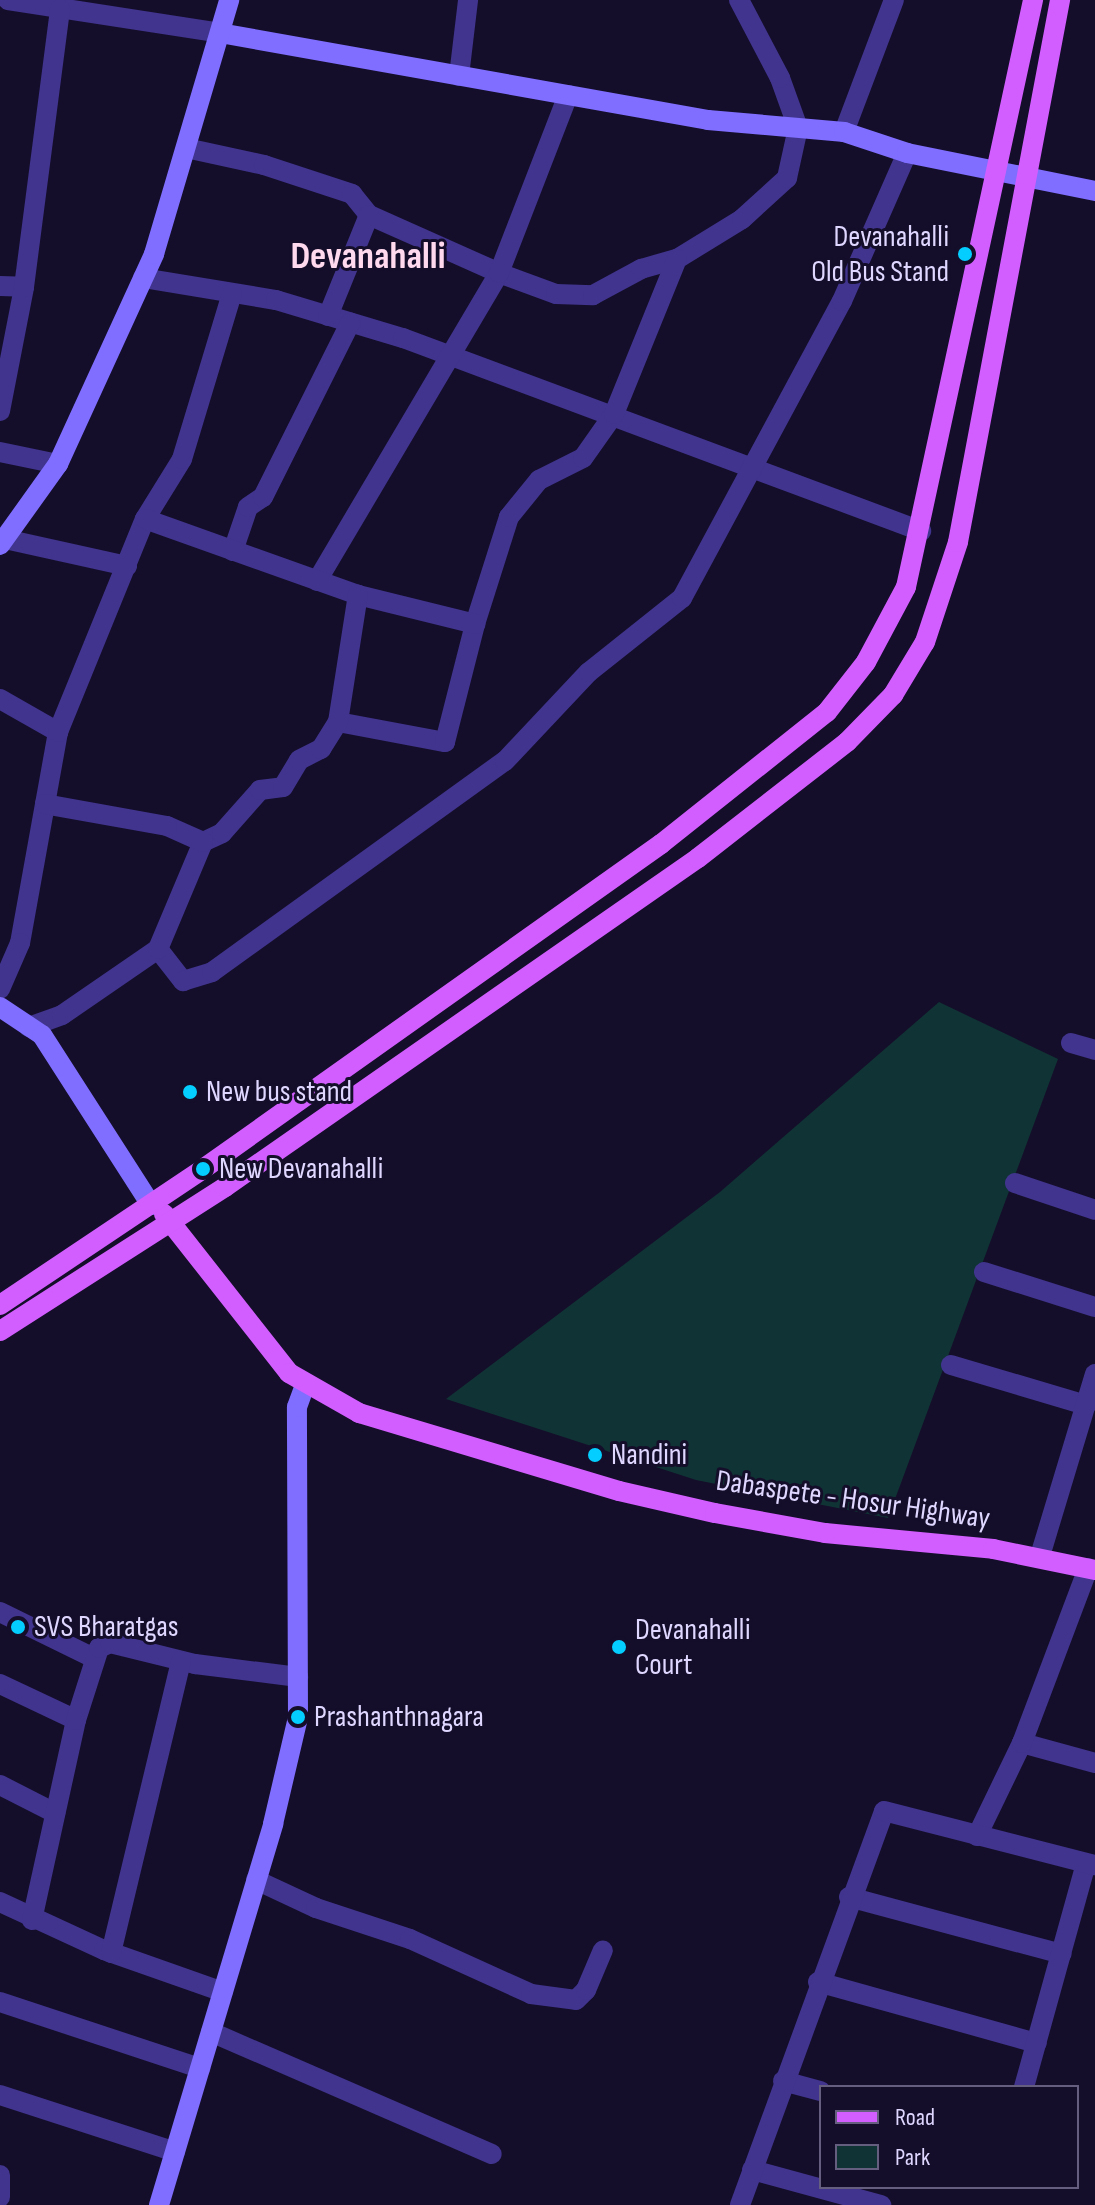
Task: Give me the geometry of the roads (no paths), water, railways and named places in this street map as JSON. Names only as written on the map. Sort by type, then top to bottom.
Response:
[{"type":"main road","points":[[0,1305],[151,1205],[661,844],[827,712],[888,625],[921,531],[1033,0]]},
{"type":"main road","points":[[0,1331],[173,1221],[698,858],[847,742],[893,695],[925,642],[952,567],[1060,0]]},
{"type":"main road","name":"Dabaspete - Hosur Highway","points":[[151,1205],[173,1221],[266,1350],[305,1385],[359,1413],[430,1437],[701,1510],[825,1533],[1040,1556],[1091,1569]]},
{"type":"street","points":[[8,0],[220,33],[708,120],[844,132],[907,153],[1095,191]]},
{"type":"street","points":[[127,566],[3,542],[58,464],[143,278],[186,148],[229,0]]},
{"type":"street","points":[[459,76],[468,0]]},
{"type":"street","points":[[186,148],[264,165],[352,194],[369,215],[499,273],[556,294],[593,295],[641,269],[677,259],[742,219],[787,178],[798,128],[780,78],[739,0]]},
{"type":"street","points":[[844,132],[894,0]]},
{"type":"street","points":[[1,404],[24,287],[53,5]]},
{"type":"street","points":[[317,581],[499,273],[568,95]]},
{"type":"street","points":[[158,949],[183,981],[212,972],[505,761],[589,672],[682,598],[758,467],[842,301],[907,153]]},
{"type":"street","points":[[328,316],[369,215]]},
{"type":"street","points":[[338,722],[445,742],[475,624],[509,517],[539,480],[583,458],[614,414],[677,259]]},
{"type":"street","points":[[143,278],[232,293],[350,323],[614,414],[921,531]]},
{"type":"street","points":[[0,286],[24,287]]},
{"type":"street","points":[[0,989],[20,943],[58,732],[145,519],[182,459],[232,293]]},
{"type":"street","points":[[233,551],[248,507],[263,497],[350,323]]},
{"type":"street","points":[[0,452],[58,464]]},
{"type":"street","points":[[145,519],[358,595],[475,624]]},
{"type":"street","points":[[29,1027],[62,1015],[158,949],[203,842],[222,833],[260,790],[283,787],[299,760],[321,749],[338,722],[358,595]]},
{"type":"street","points":[[0,699],[58,732]]},
{"type":"street","points":[[45,804],[167,826],[203,842]]},
{"type":"street","points":[[0,1007],[42,1035],[151,1205]]},
{"type":"street","points":[[1071,1043],[1095,1050]]},
{"type":"street","points":[[1015,1183],[1095,1210]]},
{"type":"street","points":[[984,1272],[1095,1307]]},
{"type":"street","points":[[951,1365],[1086,1405]]},
{"type":"street","points":[[1040,1556],[1095,1374]]},
{"type":"street","points":[[159,2205],[256,1880],[298,1717],[297,1407],[305,1385]]},
{"type":"street","points":[[977,1836],[1022,1743],[1091,1569]]},
{"type":"street","points":[[0,1612],[94,1658]]},
{"type":"street","points":[[32,1920],[76,1720],[99,1648],[110,1643],[181,1661],[298,1677]]},
{"type":"street","points":[[111,1953],[181,1661]]},
{"type":"street","points":[[0,1684],[76,1720]]},
{"type":"street","points":[[1022,1743],[1095,1763]]},
{"type":"street","points":[[0,1785],[55,1813]]},
{"type":"street","points":[[740,2205],[849,1897],[884,1811],[1091,1864],[1025,2085]]},
{"type":"street","points":[[256,1880],[316,1908],[410,1939],[498,1983],[546,1997],[576,2000],[586,1990],[603,1950]]},
{"type":"street","points":[[849,1897],[1062,1954]]},
{"type":"street","points":[[0,1902],[32,1920],[111,1953],[223,1992]]},
{"type":"street","points":[[818,1982],[1037,2043]]},
{"type":"street","points":[[0,2002],[200,2068]]},
{"type":"street","points":[[211,2032],[492,2154]]},
{"type":"street","points":[[783,2081],[819,2090]]},
{"type":"street","points":[[0,2095],[175,2152]]},
{"type":"street","points":[[752,2170],[819,2188]]},
{"type":"street","points":[[0,2175],[0,2197]]},
{"type":"street","points":[[822,2189],[881,2205]]},
{"type":"place","name":"Devanahalli Old Bus Stand","points":[[965,254]]},
{"type":"place","name":"New bus stand","points":[[190,1092]]},
{"type":"place","name":"New Devanahalli","points":[[203,1169]]},
{"type":"place","name":"Nandini","points":[[595,1455]]},
{"type":"place","name":"SVS Bharatgas","points":[[18,1627]]},
{"type":"place","name":"Devanahalli Court","points":[[619,1647]]},
{"type":"place","name":"Prashanthnagara","points":[[298,1717]]},
{"type":"district","name":"Devanahalli","points":[[368,257]]}]
